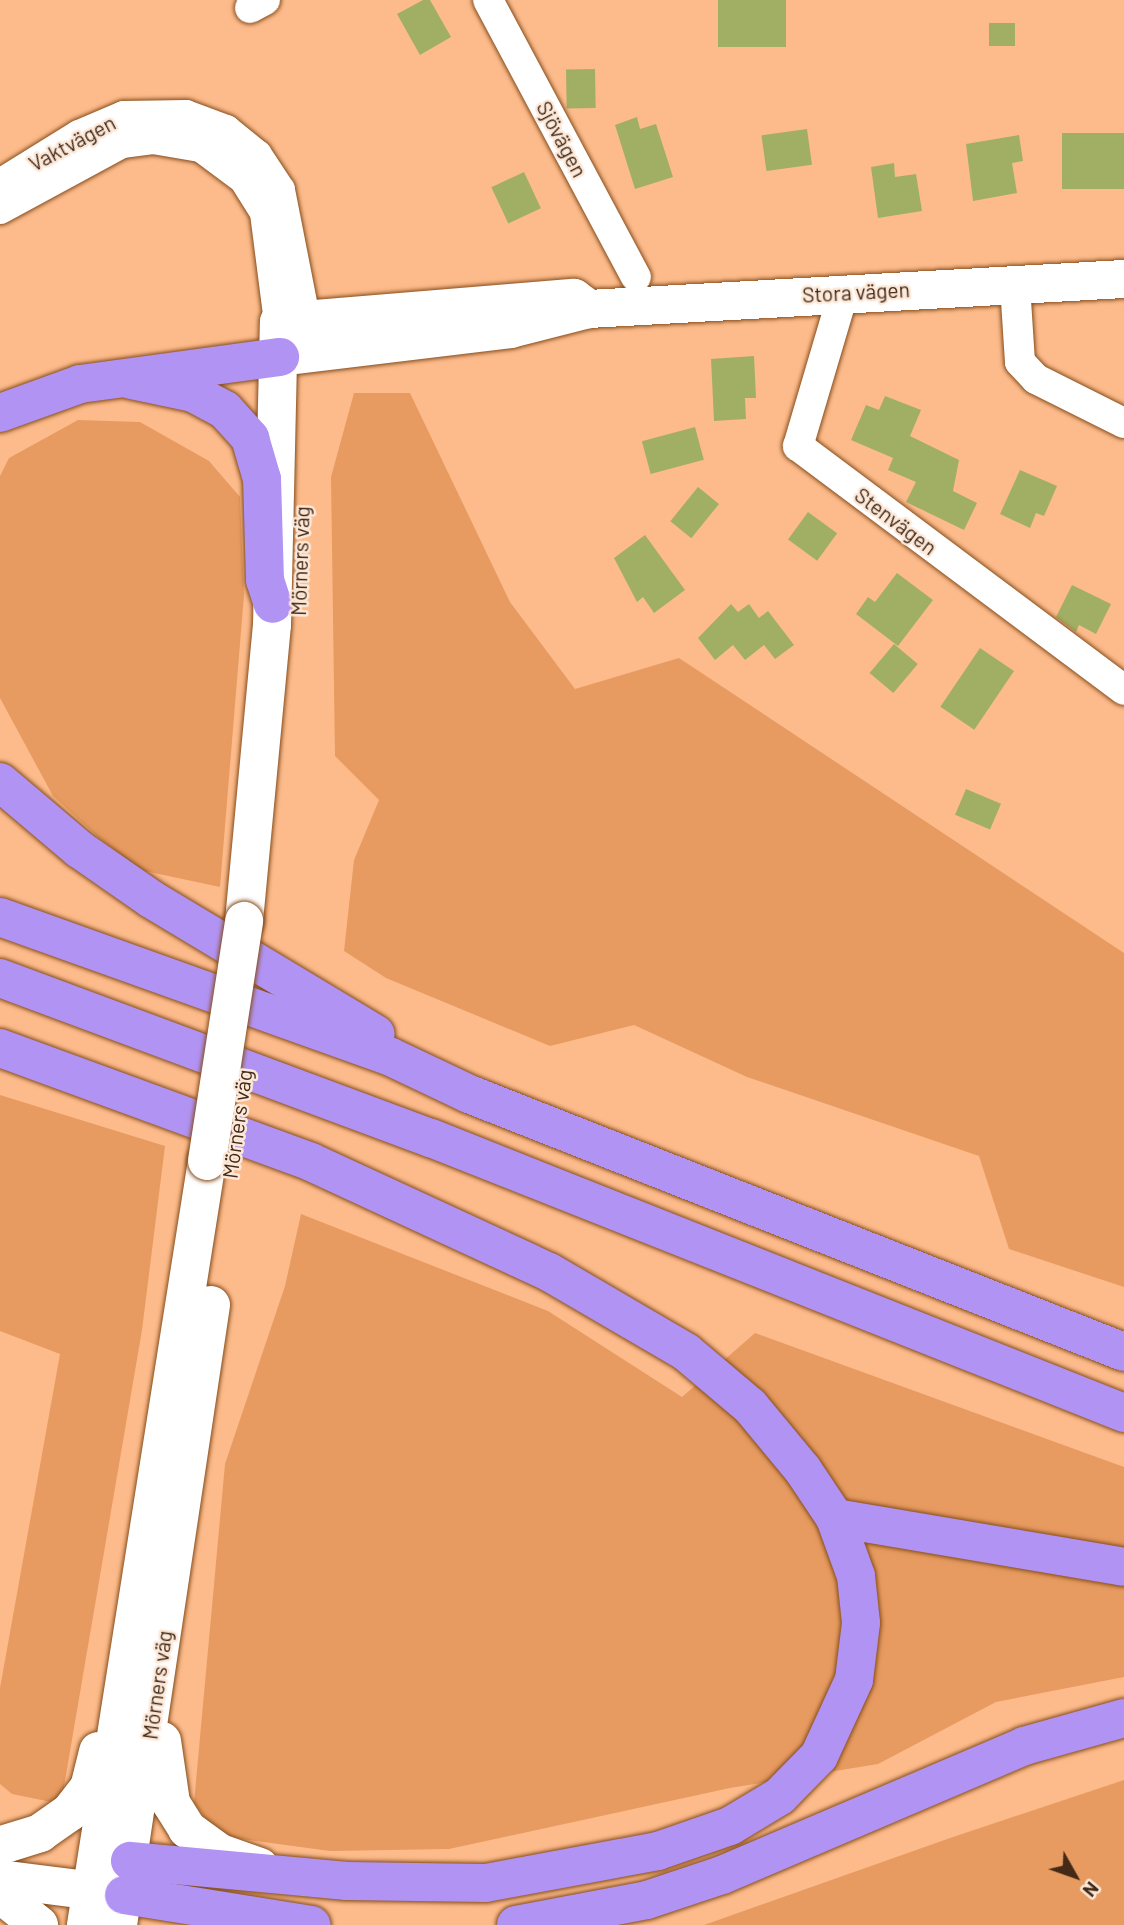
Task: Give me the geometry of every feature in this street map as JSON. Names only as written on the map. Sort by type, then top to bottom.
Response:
[{"type":"highway","points":[[0,412],[80,384],[131,380],[293,338]]},
{"type":"highway","points":[[131,380],[210,401],[250,438],[262,479],[265,580],[273,604]]},
{"type":"highway","points":[[0,782],[151,899],[469,1094]]},
{"type":"highway","points":[[0,917],[195,983],[391,1057],[469,1094],[1124,1352]]},
{"type":"highway","points":[[0,978],[431,1138],[1124,1413]]},
{"type":"highway","points":[[0,1048],[311,1162],[549,1272],[685,1352],[750,1406],[835,1518],[858,1588],[862,1623],[854,1680],[819,1756],[780,1796],[730,1826],[569,1871],[485,1883],[292,1877],[108,1892]]},
{"type":"highway","points":[[835,1518],[1124,1567]]},
{"type":"highway","points":[[516,1925],[647,1900],[722,1875],[1024,1746],[1124,1718]]},
{"type":"highway","points":[[108,1892],[210,1920],[312,1925]]},
{"type":"main road","name":"Stora vägen","points":[[293,338],[510,329],[589,309],[844,291],[1124,279]]},
{"type":"main road","name":"Mörners väg","points":[[255,924],[273,604],[293,338]]},
{"type":"main road","name":"Mörners väg","points":[[108,1892],[255,924],[300,587],[293,338]]},
{"type":"main road","points":[[2,1855],[40,1833],[81,1800],[94,1772],[110,1686],[142,1679],[167,1788],[181,1822],[220,1853],[292,1877]]},
{"type":"main road","points":[[2,1855],[108,1892]]},
{"type":"main road","points":[[0,1894],[39,1925]]},
{"type":"street","name":"Sjövägen","points":[[488,0],[636,277]]},
{"type":"street","name":"Vaktvägen","points":[[0,184],[79,135],[124,116],[186,115],[217,126],[257,155],[280,190],[293,338]]},
{"type":"street","name":"Vaktvägen","points":[[0,209],[122,143],[153,139],[201,147],[244,179],[265,213],[293,338]]},
{"type":"street","points":[[1015,285],[1020,362],[1036,379],[1124,422]]},
{"type":"street","name":"Stenvägen","points":[[844,291],[798,446],[1124,690]]},
{"type":"shaded area","points":[[354,393],[410,393],[510,602],[575,689],[679,658],[1124,953],[1124,1287],[1009,1249],[979,1156],[747,1077],[634,1025],[550,1046],[386,978],[344,951],[354,860],[379,800],[335,756],[331,477]]},
{"type":"shaded area","points":[[78,420],[140,422],[209,461],[240,497],[244,595],[220,887],[140,870],[97,836],[53,796],[0,698],[0,476],[9,458]]},
{"type":"shaded area","points":[[0,1095],[165,1146],[142,1330],[61,1804],[12,1794],[0,1784],[0,1688],[60,1354],[0,1331]]},
{"type":"shaded area","points":[[301,1214],[548,1311],[682,1397],[755,1333],[1124,1467],[1124,1677],[996,1702],[878,1764],[730,1788],[449,1849],[330,1851],[219,1836],[194,1803],[225,1464],[285,1286]]},
{"type":"shaded area","points":[[1124,1780],[1124,1925],[704,1925],[953,1837]]},
{"type":"building","points":[[423,0],[430,0],[451,37],[420,55],[397,14]]},
{"type":"building","points":[[718,0],[786,0],[786,47],[718,47]]},
{"type":"building","points":[[989,23],[1015,23],[1015,46],[989,46]]},
{"type":"building","points":[[595,69],[596,108],[567,109],[566,70]]},
{"type":"building","points":[[637,117],[640,129],[656,124],[673,177],[635,189],[615,125]]},
{"type":"building","points":[[807,129],[812,165],[766,171],[761,135]]},
{"type":"building","points":[[1062,133],[1124,133],[1124,189],[1062,189]]},
{"type":"building","points":[[1019,135],[1023,161],[1012,163],[1017,193],[973,201],[966,144]]},
{"type":"building","points":[[894,163],[895,177],[916,174],[922,211],[878,218],[871,167]]},
{"type":"building","points":[[524,172],[541,208],[508,223],[491,187]]},
{"type":"building","points":[[754,356],[756,398],[745,398],[746,419],[714,421],[711,359]]},
{"type":"building","points":[[885,396],[921,410],[910,436],[959,460],[953,491],[977,503],[964,530],[906,502],[916,482],[888,470],[893,458],[851,440],[866,405],[879,410]]},
{"type":"building","points":[[695,427],[704,460],[651,474],[642,441]]},
{"type":"building","points":[[1020,470],[1057,486],[1044,516],[1036,513],[1030,528],[1000,514]]},
{"type":"building","points":[[698,487],[719,504],[691,538],[670,521]]},
{"type":"building","points":[[808,512],[837,533],[817,561],[788,540]]},
{"type":"building","points":[[645,535],[685,590],[654,613],[643,597],[637,602],[614,558]]},
{"type":"building","points":[[897,573],[933,600],[898,646],[856,614],[868,597],[875,602]]},
{"type":"building","points":[[1072,585],[1111,604],[1096,634],[1079,625],[1076,632],[1056,617]]},
{"type":"building","points":[[731,604],[738,612],[749,604],[759,618],[768,611],[794,645],[775,659],[764,645],[745,660],[733,645],[715,660],[698,638]]},
{"type":"building","points":[[894,644],[918,664],[893,693],[870,673]]},
{"type":"building","points":[[980,648],[1014,671],[974,730],[940,707]]},
{"type":"building","points":[[966,789],[1001,804],[990,830],[955,815]]}]
